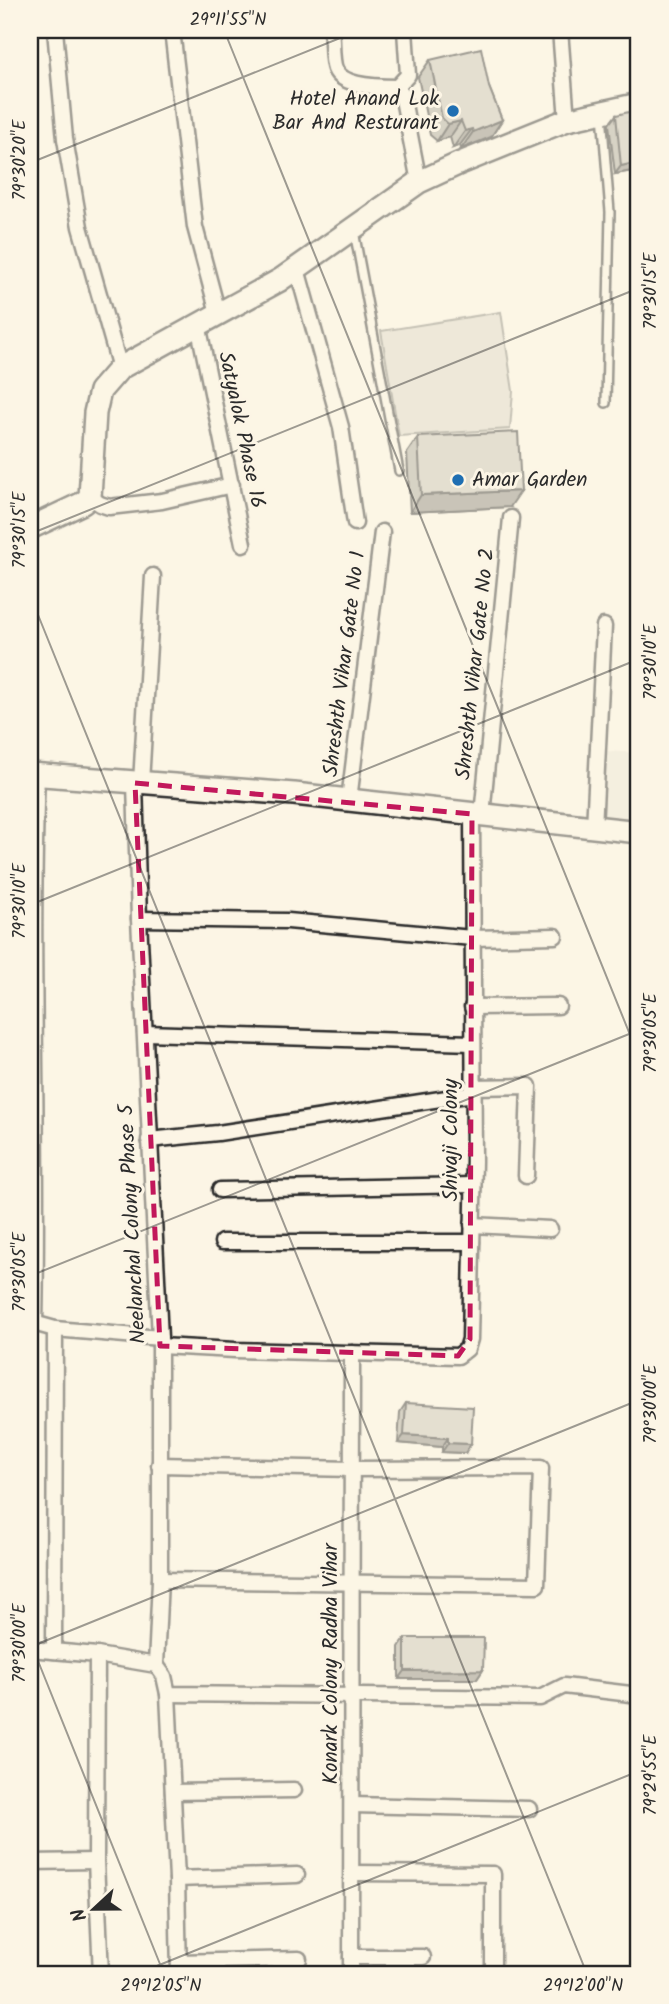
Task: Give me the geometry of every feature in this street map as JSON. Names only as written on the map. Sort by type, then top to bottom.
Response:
[{"type":"street","points":[[55,30],[65,139],[80,227],[120,368]]},
{"type":"street","points":[[172,30],[195,227],[218,313]]},
{"type":"street","points":[[331,30],[335,69],[341,78],[372,87],[397,87],[408,75],[405,30]]},
{"type":"street","points":[[560,30],[567,120]]},
{"type":"street","points":[[397,87],[402,94],[419,182]]},
{"type":"street","points":[[30,528],[83,503],[90,497],[94,413],[100,391],[120,368],[280,280],[419,182],[567,120],[639,104]]},
{"type":"street","points":[[297,269],[341,428],[355,523]]},
{"type":"street","name":"Satyalok Phase 16","points":[[198,324],[243,544]]},
{"type":"street","points":[[90,497],[109,507],[162,500],[232,485]]},
{"type":"street","name":"Shreshth Vihar Gate No 2","points":[[477,814],[511,518]]},
{"type":"street","name":"Shreshth Vihar Gate No 1","points":[[349,800],[382,532]]},
{"type":"street","name":"Neelanchal Colony Phase 5","points":[[153,576],[138,783],[139,919],[160,1342],[160,1580],[156,1665]]},
{"type":"street","points":[[594,828],[604,626]]},
{"type":"street","points":[[32,1322],[37,1214],[34,774],[349,800],[639,832]]},
{"type":"street","name":"Shivaji Colony","points":[[32,1322],[55,1329],[236,1350],[458,1356],[467,1349],[470,1339],[472,1242],[472,938],[477,814]]},
{"type":"street","points":[[139,919],[288,921],[472,938],[555,936]]},
{"type":"street","points":[[472,1007],[558,1006]]},
{"type":"street","points":[[145,1033],[472,1043]]},
{"type":"street","points":[[149,1140],[218,1133],[473,1090],[529,1086],[526,1176]]},
{"type":"street","points":[[220,1189],[473,1185]]},
{"type":"street","points":[[472,1225],[550,1229]]},
{"type":"street","points":[[222,1242],[472,1242]]},
{"type":"street","points":[[54,1651],[55,1329]]},
{"type":"street","name":"Konark Colony Radha Vihar","points":[[351,1974],[352,1353]]},
{"type":"street","points":[[159,1465],[353,1469],[541,1468],[537,1585],[160,1580]]},
{"type":"street","points":[[30,1649],[97,1655],[156,1665],[164,1676],[173,1792],[179,1968],[299,1959]]},
{"type":"street","points":[[97,1655],[96,1861],[101,1974]]},
{"type":"street","points":[[167,1694],[540,1699],[564,1686],[639,1695]]},
{"type":"street","points":[[173,1792],[294,1790]]},
{"type":"street","points":[[352,1805],[529,1809]]},
{"type":"street","points":[[30,1862],[96,1861]]},
{"type":"street","points":[[352,1873],[494,1874],[493,1974]]},
{"type":"street","points":[[177,1879],[296,1875]]},
{"type":"street","points":[[351,1957],[424,1957]]},
{"type":"lane","points":[[602,113],[610,212],[606,403]]},
{"type":"lane","points":[[354,227],[399,471]]},
{"type":"highlighted area","points":[[135,783],[472,814],[470,1339],[458,1356],[160,1346]]},
{"type":"shaded area","points":[[501,312],[513,391],[510,429],[399,436],[381,331]]},
{"type":"shaded area","points":[[606,751],[639,753],[639,820],[602,818]]},
{"type":"building","points":[[481,48],[489,87],[502,120],[473,132],[472,129],[465,131],[461,121],[448,124],[442,118],[430,60]]},
{"type":"building","points":[[633,111],[638,162],[621,166],[616,115]]},
{"type":"building","name":"Amar Garden","points":[[518,432],[521,491],[421,495],[418,437]]},
{"type":"building","points":[[406,1403],[473,1407],[471,1444],[448,1443],[448,1438],[404,1435]]},
{"type":"building","points":[[405,1638],[484,1638],[483,1670],[405,1671]]},
{"type":"place","name":"Hotel Anand Lok Bar And Resturant","points":[[453,111]]},
{"type":"place","name":"Amar Garden","points":[[458,480]]}]
